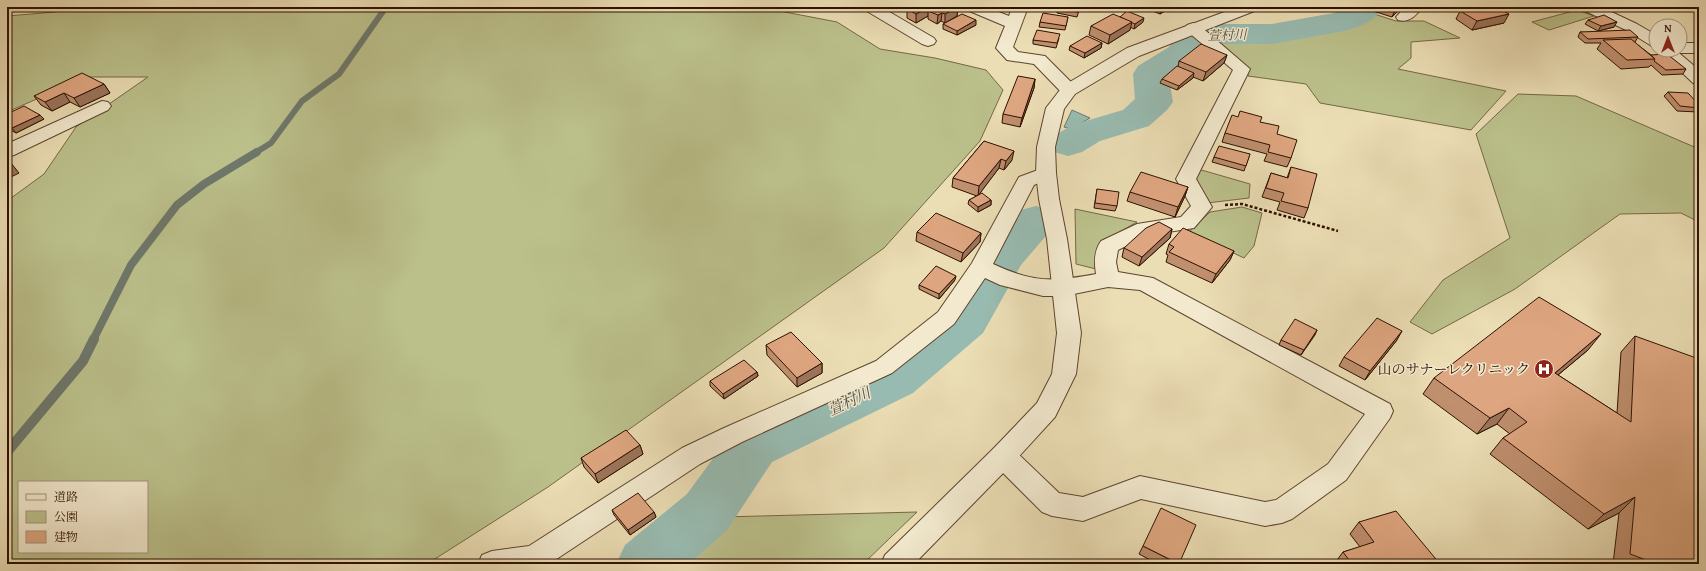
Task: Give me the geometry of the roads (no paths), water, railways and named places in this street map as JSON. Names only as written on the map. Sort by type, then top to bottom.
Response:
[{"type":"street","points":[[870,7],[928,40]]},
{"type":"street","points":[[972,7],[1014,24]]},
{"type":"street","points":[[1020,7],[1004,48],[1013,56],[1039,60],[1069,90]]},
{"type":"street","points":[[896,564],[1003,456],[1046,410],[1064,374],[1069,332],[1064,288],[1046,172],[1046,147],[1055,108],[1069,90],[1133,52],[1200,33],[1252,7]]},
{"type":"street","points":[[1588,7],[1620,21],[1648,36]]},
{"type":"street","points":[[1108,279],[1105,262],[1108,246],[1144,229],[1187,223],[1202,207],[1186,179],[1242,69],[1200,33]]},
{"type":"street","points":[[1688,48],[1699,48]]},
{"type":"street","points":[[1675,58],[1699,79]]},
{"type":"street","points":[[7,152],[102,106]]},
{"type":"street","points":[[492,564],[534,558],[691,456],[733,434],[884,367],[946,318],[981,267],[1010,214],[1026,180],[1046,172]]},
{"type":"street","points":[[981,267],[1008,280],[1043,288],[1064,288],[1108,279],[1145,283],[1381,411],[1338,472],[1282,511],[1265,514],[1140,487],[1083,508],[1052,504],[1003,456]]},
{"type":"water","points":[[1072,110],[1090,118],[1071,129],[1064,127]]},
{"type":"waterway","points":[[255,153],[271,143],[302,101],[339,74],[386,7]]},
{"type":"waterway","name":"萱村川","points":[[1068,144],[1086,133],[1136,118],[1154,102],[1151,74],[1182,54],[1190,40],[1204,34],[1272,34],[1344,21],[1365,9],[1365,7]]},
{"type":"waterway","points":[[93,340],[131,265],[177,205],[204,184],[257,152]]},
{"type":"waterway","name":"萱村川","points":[[646,564],[707,512],[753,446],[895,379],[966,321],[1004,256],[1036,220]]},
{"type":"waterway","points":[[7,452],[83,361],[94,339]]},
{"type":"place","name":"山のサナーレクリニック","points":[[1544,369]]}]
